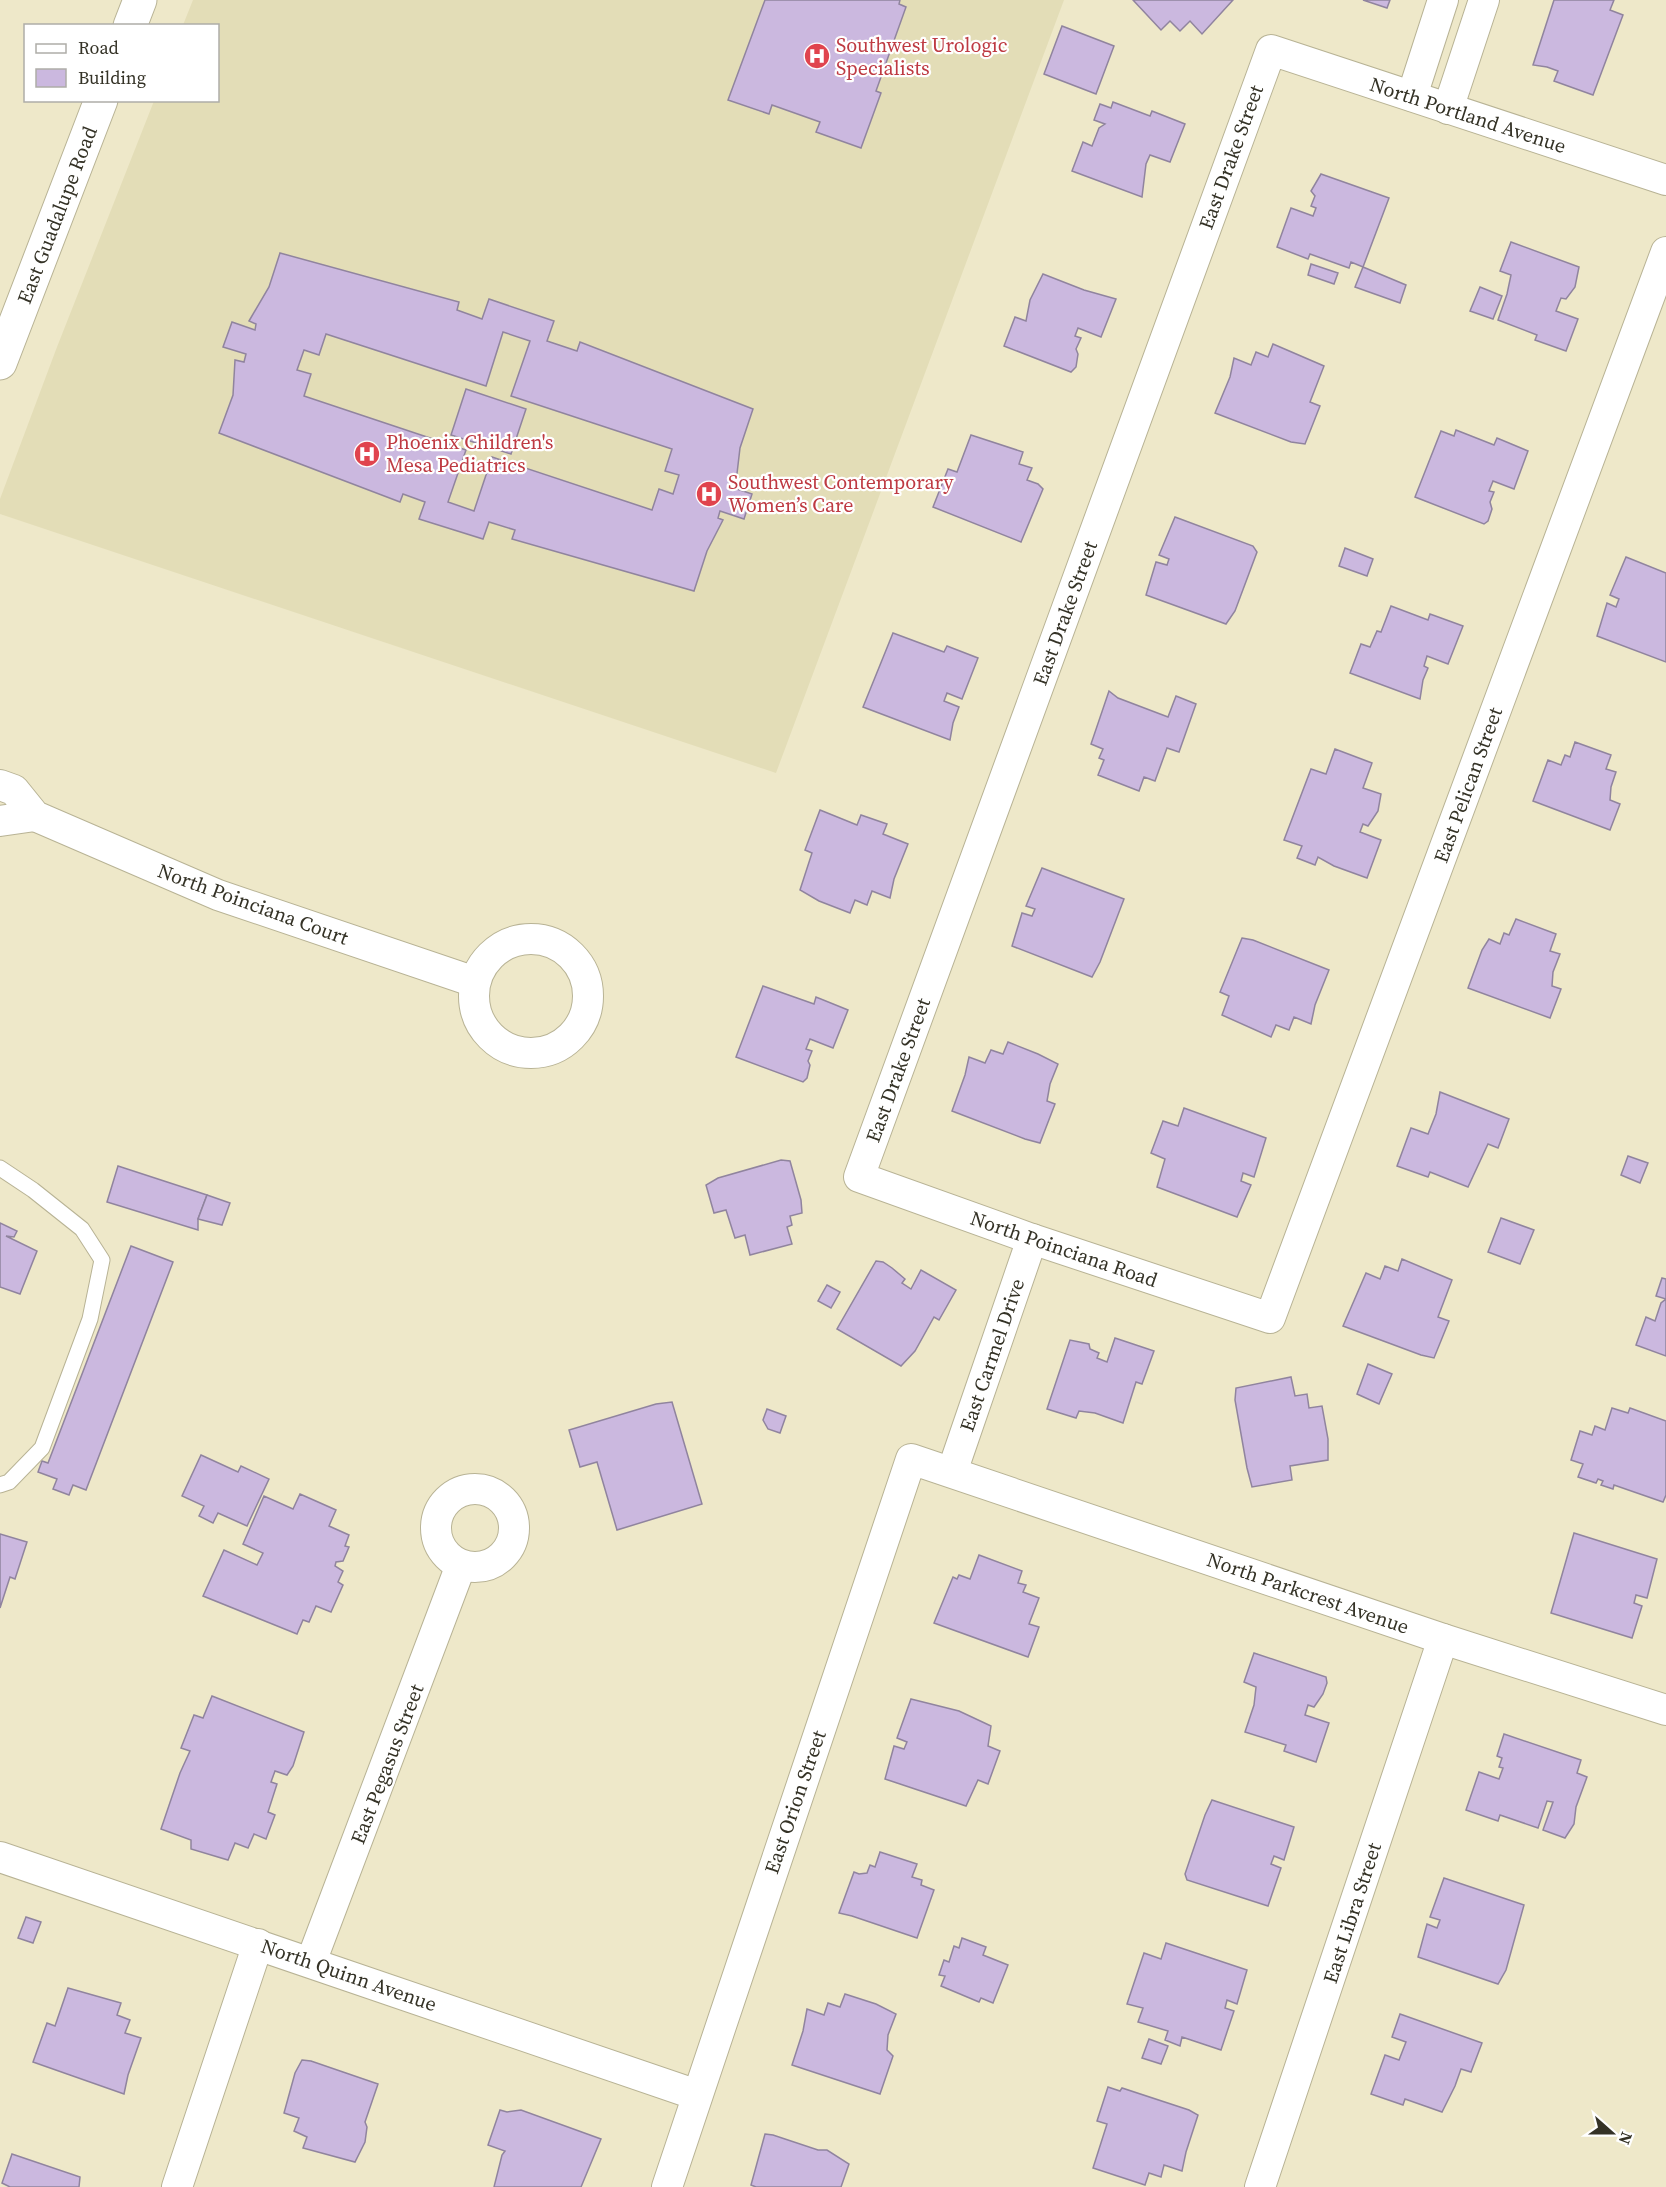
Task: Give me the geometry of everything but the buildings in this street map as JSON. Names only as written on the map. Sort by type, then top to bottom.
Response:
[{"type":"main road","points":[[131,24],[140,0]]},
{"type":"main road","name":"East Guadalupe Road","points":[[0,363],[100,102]]},
{"type":"street","points":[[1412,96],[1443,0]]},
{"type":"street","points":[[1448,109],[1484,0]]},
{"type":"street","name":"North Portland Avenue","points":[[1271,50],[1666,180]]},
{"type":"street","name":"East Drake Street","points":[[859,1177],[1271,50]]},
{"type":"street","name":"East Pelican Street","points":[[1270,1318],[1666,252]]},
{"type":"street","name":"North Poinciana Court","points":[[0,785],[14,790],[35,816],[218,895],[476,982]]},
{"type":"street","points":[[0,821],[35,816]]},
{"type":"street","name":"North Poinciana Road","points":[[859,1177],[1032,1239],[1270,1318]]},
{"type":"street","name":"East Carmel Drive","points":[[952,1472],[1032,1239]]},
{"type":"street","name":"East Orion Street","points":[[667,2187],[911,1459],[952,1472]]},
{"type":"street","name":"North Parkcrest Avenue","points":[[952,1472],[1443,1639],[1666,1710]]},
{"type":"street","name":"East Pegasus Street","points":[[311,1962],[461,1565]]},
{"type":"street","name":"East Libra Street","points":[[1260,2187],[1443,1639]]},
{"type":"street","name":"North Quinn Avenue","points":[[0,1857],[697,2095]]},
{"type":"street","points":[[177,2187],[258,1944]]},
{"type":"lane","points":[[0,1168],[33,1190],[82,1229],[102,1260],[90,1318],[42,1448],[9,1482],[0,1485]]},
{"type":"shaded area","points":[[193,0],[1064,0],[776,773],[0,514],[0,499],[154,102],[219,102],[219,24],[183,24]]},
{"type":"place","name":"Southwest Urologic Specialists","points":[[817,56]]},
{"type":"place","name":"Phoenix Children's Mesa Pediatrics","points":[[367,454]]},
{"type":"place","name":"Southwest Contemporary Women’s Care","points":[[709,494]]}]
